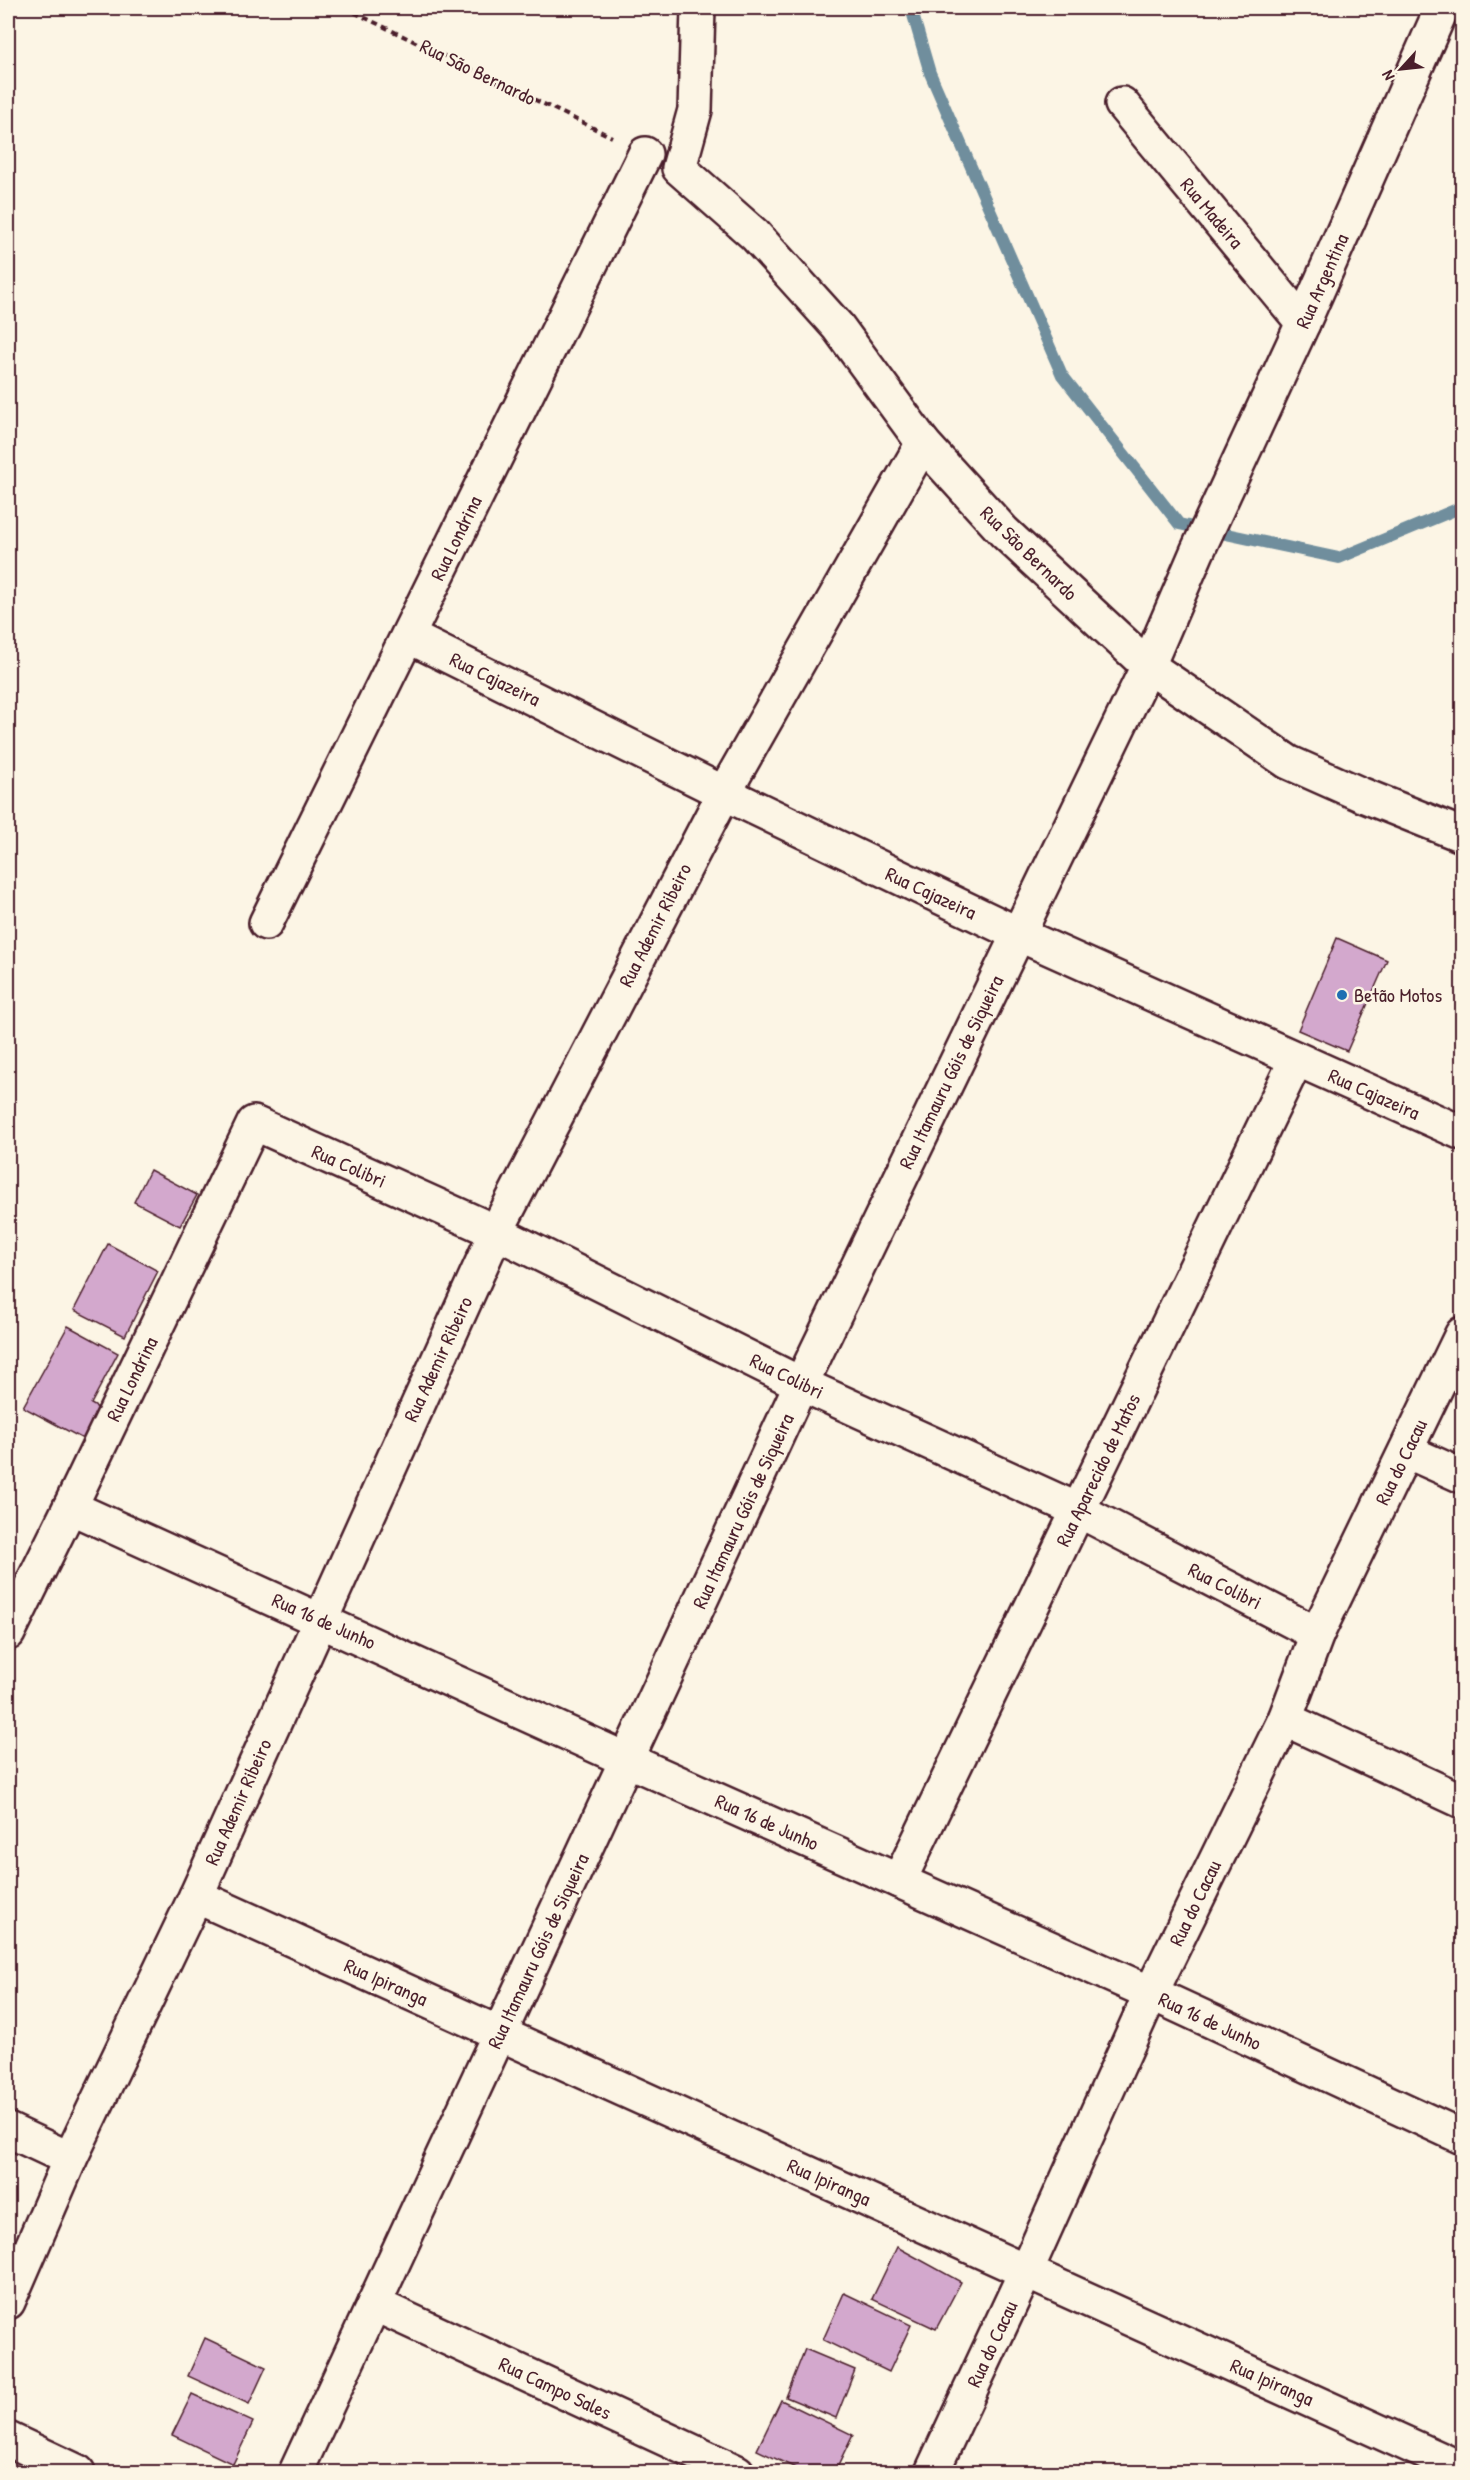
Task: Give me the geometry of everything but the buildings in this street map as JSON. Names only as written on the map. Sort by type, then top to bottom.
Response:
[{"type":"street","name":"Rua São Bernardo","points":[[698,8],[695,110],[679,168],[755,235],[838,327],[923,444],[1004,532],[1148,666],[1288,762],[1462,835]]},
{"type":"street","name":"Rua Argentina","points":[[1197,552],[1303,323],[1442,8]]},
{"type":"street","name":"Rua Madeira","points":[[1122,104],[1303,323]]},
{"type":"street","name":"Rua Londrina","points":[[266,922],[645,154]]},
{"type":"street","name":"Rua Ademir Ribeiro","points":[[8,2302],[70,2159],[196,1896],[319,1618],[496,1232],[724,794],[923,444]]},
{"type":"street","name":"Rua Itamauru Góis de Siqueira","points":[[296,2472],[801,1384],[1148,666],[1197,552]]},
{"type":"street","name":"Rua Cajazeira","points":[[408,636],[724,794],[1018,934],[1462,1133]]},
{"type":"street","name":"Rua Aparecido de Matos","points":[[899,1881],[1296,1060]]},
{"type":"street","name":"Rua Londrina","points":[[8,1633],[254,1123]]},
{"type":"street","name":"Rua Colibri","points":[[254,1123],[496,1232],[801,1384],[1078,1510],[1317,1634]]},
{"type":"street","name":"Rua do Cacau","points":[[932,2472],[1151,1994],[1285,1719],[1317,1634],[1462,1334]]},
{"type":"street","points":[[1406,1451],[1462,1476]]},
{"type":"street","name":"Rua 16 de Junho","points":[[70,1507],[319,1618],[627,1760],[1151,1994],[1462,2137]]},
{"type":"street","points":[[1285,1719],[1462,1801]]},
{"type":"street","name":"Rua Ipiranga","points":[[196,1896],[1462,2469]]},
{"type":"street","points":[[8,2130],[70,2159]]},
{"type":"street","name":"Rua Campo Sales","points":[[374,2304],[737,2472]]},
{"type":"street","points":[[8,2439],[78,2472]]},
{"type":"path","name":"Rua São Bernardo","points":[[345,8],[611,136]]},
{"type":"waterway","points":[[911,8],[930,73],[1062,375],[1179,524],[1339,558],[1462,507]]},
{"type":"place","name":"Betão Motos","points":[[1342,995]]}]
